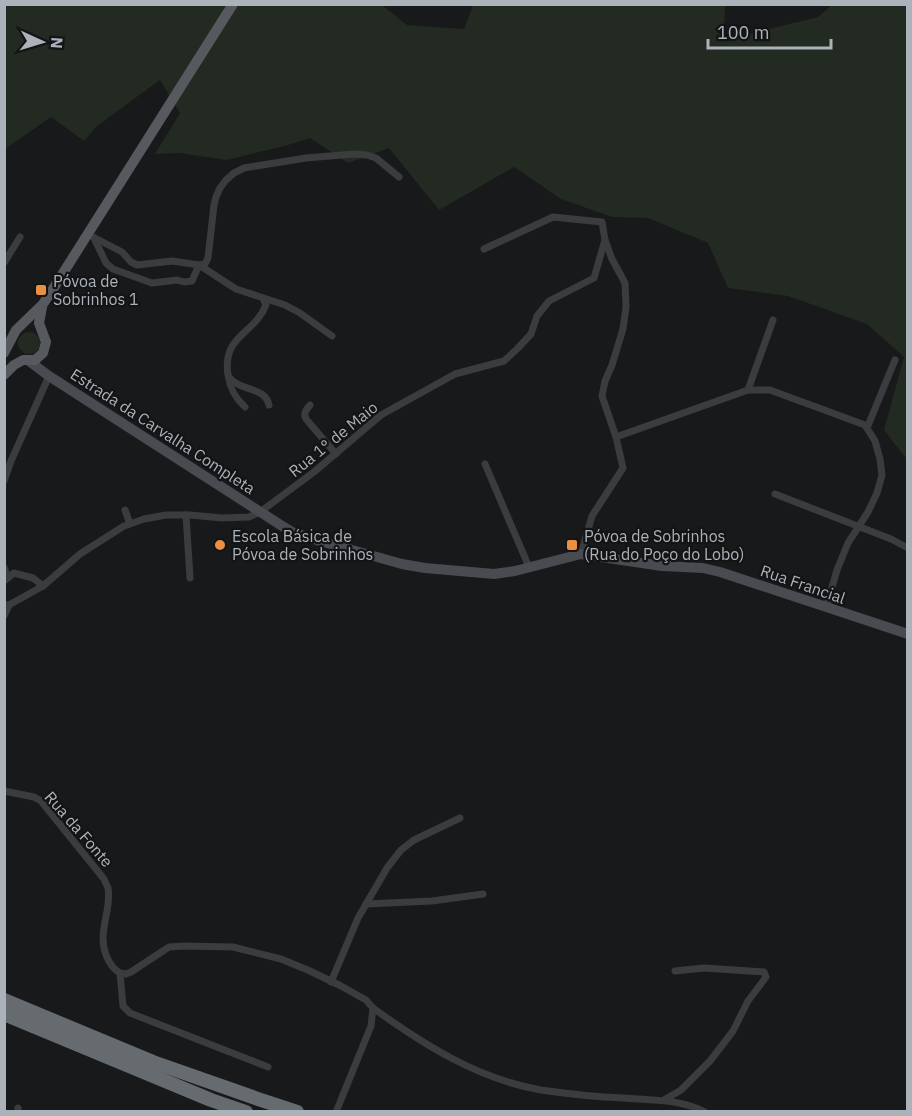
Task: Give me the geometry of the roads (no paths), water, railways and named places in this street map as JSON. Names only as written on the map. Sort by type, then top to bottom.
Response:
[{"type":"highway","points":[[4,1000],[153,1062],[297,1112]]},
{"type":"highway","points":[[4,1014],[211,1100],[246,1112]]},
{"type":"main road","points":[[26,360],[14,353],[11,347],[7,348],[12,335],[43,304],[91,236],[232,4]]},
{"type":"main road","points":[[4,375],[14,364],[40,357],[44,353],[46,342],[39,318],[43,304]]},
{"type":"main road","points":[[21,327],[32,325],[42,331]]},
{"type":"street","points":[[91,236],[122,252],[136,265],[172,261],[206,264],[214,205],[220,188],[234,173],[244,168],[306,158],[367,154],[376,158],[399,177]]},
{"type":"street","points":[[484,249],[553,217],[602,222],[605,240],[612,259],[625,283],[626,307],[623,329],[602,396],[624,468],[592,516],[581,554]]},
{"type":"street","points":[[91,236],[106,263],[113,269],[152,283],[192,281],[199,265]]},
{"type":"street","points":[[4,263],[20,237]]},
{"type":"street","name":"Rua 1° de Maio","points":[[253,512],[314,472],[381,415],[455,374],[504,361],[531,334],[537,316],[549,301],[594,278],[605,240]]},
{"type":"street","points":[[199,265],[236,289],[285,304],[332,336]]},
{"type":"street","points":[[245,407],[236,399],[231,388],[227,362],[235,342],[264,311],[266,305],[263,298]]},
{"type":"street","points":[[747,390],[773,320]]},
{"type":"street","name":"Estrada da Carvalha Completa","points":[[44,353],[41,364],[49,376]]},
{"type":"street","name":"Estrada da Carvalha Completa","points":[[26,360],[253,512],[273,520],[292,532],[402,564],[494,574],[581,554]]},
{"type":"street","points":[[867,428],[895,360]]},
{"type":"street","points":[[228,375],[240,386],[263,394],[268,398],[269,405]]},
{"type":"street","points":[[4,481],[49,376]]},
{"type":"street","points":[[616,437],[747,390],[770,390],[865,425],[876,441],[882,476],[877,493],[848,543],[826,608]]},
{"type":"street","points":[[310,405],[305,411],[306,419],[336,454]]},
{"type":"street","points":[[485,464],[529,567]]},
{"type":"street","points":[[775,494],[859,526],[908,548]]},
{"type":"street","points":[[125,510],[130,524]]},
{"type":"street","points":[[4,616],[7,605],[43,586],[80,554],[124,526],[166,515],[222,518],[253,512]]},
{"type":"street","points":[[186,515],[190,578]]},
{"type":"street","name":"Rua Francial","points":[[581,554],[720,572],[908,634]]},
{"type":"street","points":[[4,567],[6,580]]},
{"type":"street","points":[[6,580],[14,573],[33,578],[43,586]]},
{"type":"street","name":"Rua da Fonte","points":[[4,791],[34,797],[41,801],[104,879],[108,888],[108,897],[103,943],[109,962],[120,973]]},
{"type":"street","points":[[332,982],[358,918],[387,868],[401,850],[414,840],[460,818]]},
{"type":"street","points":[[366,904],[432,901],[483,894]]},
{"type":"street","points":[[268,1068],[130,1013],[123,1006],[120,973],[131,972],[169,947],[234,947],[281,959],[332,982],[366,1000],[373,1008],[413,1037],[454,1061],[506,1082],[541,1090],[664,1100],[695,1107],[705,1112]]},
{"type":"street","points":[[664,1100],[681,1090],[710,1060],[733,1031],[748,1001],[766,977],[764,972],[704,968],[675,971]]},
{"type":"street","points":[[336,1112],[371,1026],[373,1008]]},
{"type":"place","name":"Póvoa de Sobrinhos 1","points":[[41,290]]},
{"type":"place","name":"Escola Básica de Póvoa de Sobrinhos","points":[[220,545]]},
{"type":"place","name":"Póvoa de Sobrinhos (Rua do Poço do Lobo)","points":[[572,545]]}]
